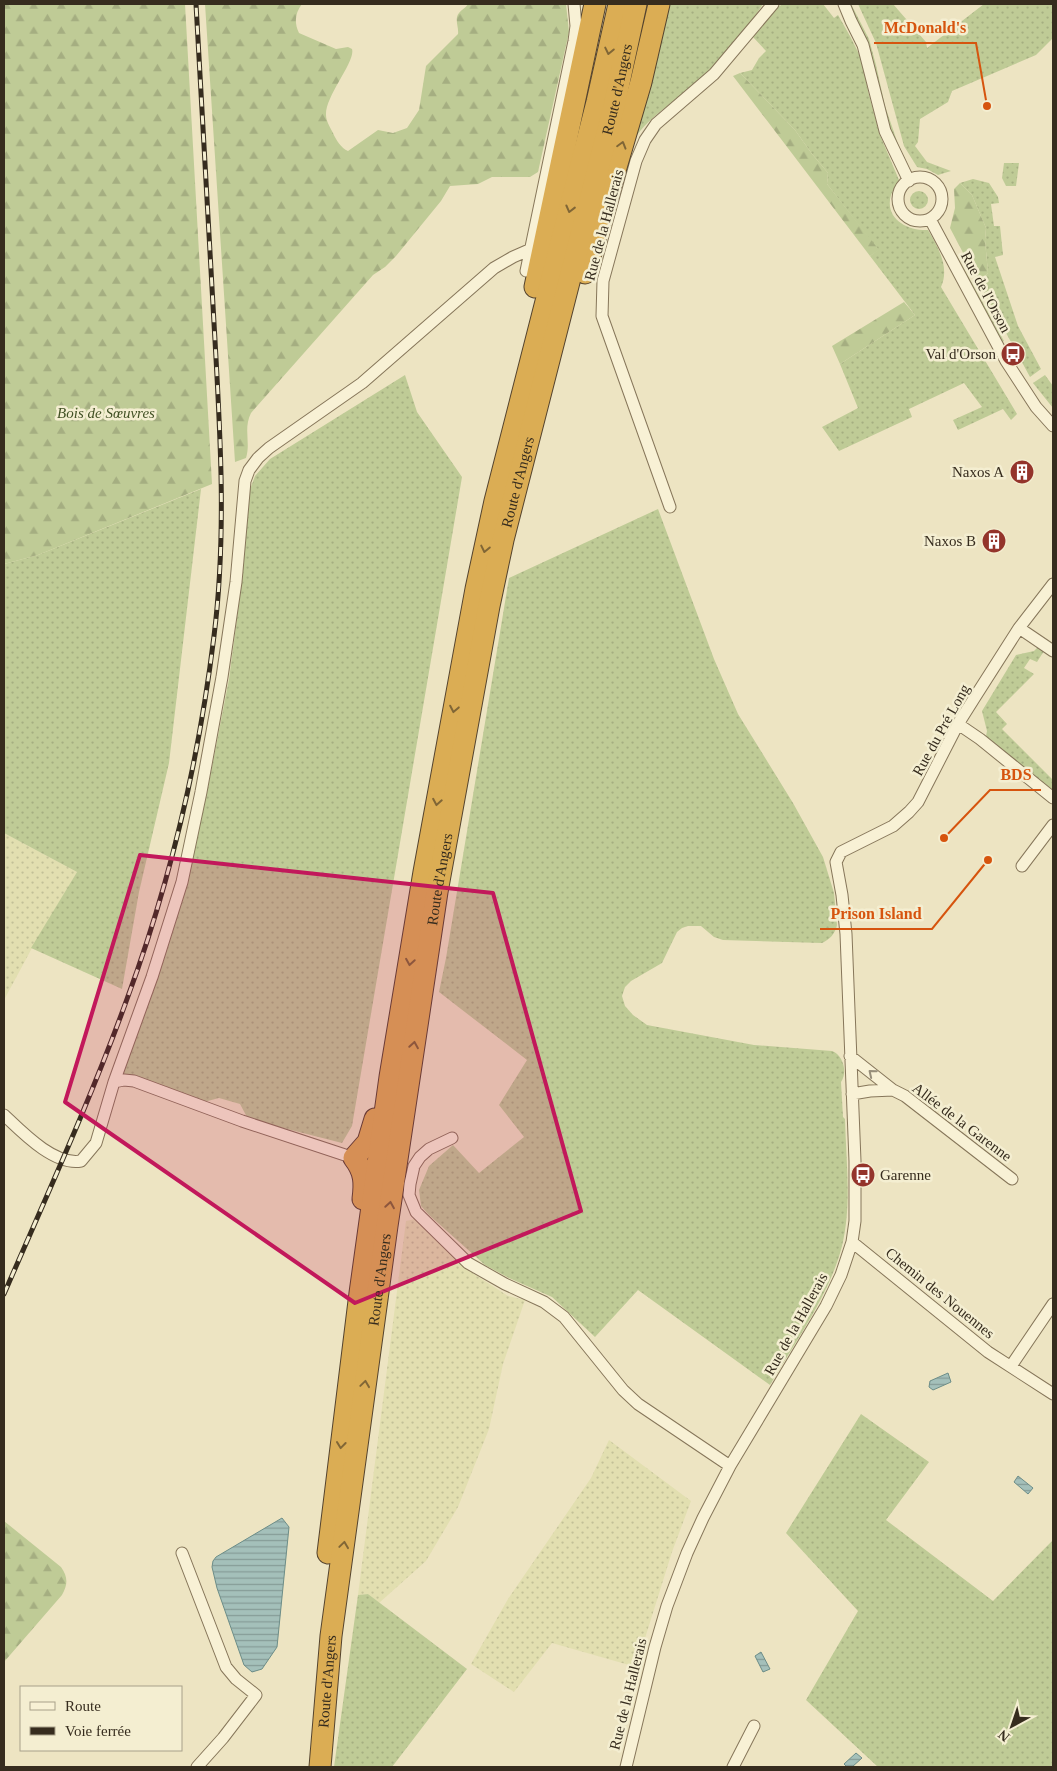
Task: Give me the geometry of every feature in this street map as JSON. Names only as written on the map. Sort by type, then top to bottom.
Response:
[{"type":"highway","points":[[495,502],[492,482],[549,227],[595,4]]},
{"type":"highway","name":"Route d'Angers","points":[[306,1767],[323,1591],[360,1293],[390,1077],[441,781],[476,588],[495,502],[597,102],[619,4]]},
{"type":"highway","name":"Route d'Angers","points":[[320,1767],[331,1636],[388,1216],[437,892],[489,606],[503,540],[614,106],[636,4]]},
{"type":"highway","points":[[537,407],[549,385],[564,344],[641,82],[660,4]]},
{"type":"highway","points":[[360,1293],[354,1276],[365,1185],[363,1172],[354,1158],[368,1142],[380,1097],[390,1077]]},
{"type":"street","points":[[526,270],[574,41],[576,26],[574,4]]},
{"type":"street","name":"Rue de la Hallerais","points":[[761,17],[767,4]]},
{"type":"street","name":"Rue de la Hallerais","points":[[670,507],[602,316],[603,281],[636,161],[645,140],[656,124],[714,74],[773,4]]},
{"type":"street","points":[[836,4],[850,21]]},
{"type":"street","points":[[844,4],[850,21],[863,45],[886,131],[909,181]]},
{"type":"street","points":[[914,178],[925,178],[935,184],[941,194],[938,211],[930,219],[913,220],[901,210],[898,199],[901,188],[914,178]]},
{"type":"street","name":"Rue de l'Orson","points":[[930,219],[1011,369],[1036,407],[1053,426]]},
{"type":"street","points":[[4,1114],[31,1141],[67,1160],[81,1161],[96,1144],[114,1082],[152,977],[184,873],[222,677],[236,582],[242,495],[249,470],[269,448],[362,383],[494,268],[513,256],[529,250]]},
{"type":"street","name":"Rue du Pré Long","points":[[836,866],[837,858],[841,852],[893,826],[918,802],[958,724],[1019,628],[1053,584]]},
{"type":"street","points":[[1019,628],[1053,651]]},
{"type":"street","points":[[958,724],[980,739],[1053,798]]},
{"type":"street","points":[[1022,866],[1053,825]]},
{"type":"street","name":"Rue de la Hallerais","points":[[626,1767],[649,1668],[676,1581],[703,1518],[730,1466],[826,1306],[841,1275],[852,1242],[855,1220],[846,934],[842,895],[836,866]]},
{"type":"street","name":"Allée de la Garenne","points":[[850,1056],[1012,1179]]},
{"type":"street","points":[[114,1082],[124,1080],[145,1084],[242,1121],[354,1158]]},
{"type":"street","name":"Allée de la Garenne","points":[[852,1094],[893,1090]]},
{"type":"street","points":[[452,1138],[429,1149],[420,1157],[411,1175],[409,1195],[416,1212],[468,1263],[505,1284],[544,1302],[557,1312],[638,1404],[730,1466]]},
{"type":"street","name":"Chemin des Nouennes","points":[[852,1242],[988,1352],[1053,1394]]},
{"type":"street","points":[[1011,1366],[1053,1304]]},
{"type":"street","points":[[182,1553],[226,1667],[236,1679],[256,1695],[223,1738],[197,1767]]},
{"type":"street","points":[[733,1767],[754,1726]]},
{"type":"highlighted area","points":[[140,855],[493,893],[581,1211],[355,1303],[65,1102]]},
{"type":"shaded area","points":[[4,833],[77,872],[4,1000]]},
{"type":"shaded area","points":[[415,1219],[474,1274],[508,1296],[525,1300],[503,1364],[489,1429],[458,1507],[426,1561],[379,1603],[368,1594],[358,1595],[406,1221]]},
{"type":"shaded area","points":[[609,1440],[691,1501],[672,1552],[636,1667],[552,1643],[514,1692],[471,1664],[508,1599],[591,1478]]},
{"type":"green space","name":"Bois de Sœuvres","points":[[4,4],[185,4],[212,484],[38,555],[4,564]]},
{"type":"green space","points":[[205,4],[302,4],[296,18],[296,26],[299,33],[336,49],[348,47],[352,49],[349,62],[330,98],[326,115],[328,124],[337,141],[348,151],[378,130],[393,133],[407,128],[419,110],[426,66],[458,34],[458,15],[468,4],[566,4],[569,32],[538,172],[530,177],[492,177],[478,184],[450,186],[441,201],[396,256],[373,275],[251,413],[247,430],[248,446],[246,458],[235,462]]},
{"type":"green space","points":[[664,4],[763,4],[714,65],[696,83],[653,118],[632,143]]},
{"type":"green space","points":[[823,4],[834,18],[838,15],[850,36],[862,60],[880,135],[899,180],[891,195],[891,211],[899,222],[906,226],[928,230],[942,257],[944,272],[941,287],[1017,414],[1011,420],[1003,409],[958,430],[953,420],[982,407],[964,383],[909,409],[912,417],[839,451],[822,427],[858,408],[840,364],[915,315],[870,256],[878,250],[827,184],[828,173],[795,130],[740,73],[752,70],[766,51],[753,37],[778,5]]},
{"type":"green space","points":[[851,4],[869,39],[885,106],[898,144],[911,172],[907,170],[892,133],[883,106],[874,63],[866,40],[849,5]]},
{"type":"green space","points":[[858,4],[893,4],[926,42],[927,48],[984,4],[1053,4],[1053,38],[1036,55],[952,91],[948,102],[920,119],[918,142],[915,146],[927,162],[951,171],[938,175],[927,169],[917,167],[904,146],[876,43]]},
{"type":"green space","points":[[740,73],[795,130],[828,173],[827,184],[879,250],[870,256],[733,76]]},
{"type":"green space","points":[[1004,163],[1019,163],[1016,186],[1006,186],[1002,178]]},
{"type":"green space","points":[[973,179],[989,183],[998,197],[999,203],[991,204],[994,226],[1000,226],[1003,255],[995,257],[1018,326],[1041,369],[1030,377],[979,283],[988,273],[985,240],[986,228],[972,195],[960,183]]},
{"type":"green space","points":[[960,183],[972,195],[986,228],[985,240],[988,273],[979,283],[950,228],[955,208],[954,189]]},
{"type":"green space","points":[[919,191],[925,194],[928,200],[925,206],[919,209],[913,206],[910,200],[913,194]]},
{"type":"green space","points":[[941,227],[1004,341],[1002,342]]},
{"type":"green space","points":[[904,302],[915,315],[840,364],[832,346]]},
{"type":"green space","points":[[405,375],[417,412],[462,477],[352,1126],[342,1143],[248,1119],[240,1104],[219,1098],[204,1102],[121,1074],[186,882],[207,793],[229,679],[242,581],[248,495],[255,476],[270,459]]},
{"type":"green space","points":[[1045,375],[1053,386],[1053,408],[1033,383]]},
{"type":"green space","points":[[201,489],[169,763],[139,892],[122,989],[31,948],[77,872],[4,833],[4,564],[38,555]]},
{"type":"green space","points":[[658,509],[714,659],[738,714],[793,803],[823,857],[834,893],[837,925],[832,936],[822,943],[723,940],[714,937],[701,926],[688,926],[677,932],[662,963],[631,981],[625,987],[622,996],[625,1006],[633,1015],[647,1025],[754,1045],[832,1051],[842,1060],[844,1074],[841,1082],[843,1117],[845,1119],[848,1199],[842,1246],[821,1300],[770,1385],[638,1290],[595,1337],[552,1297],[485,1265],[421,1206],[419,1190],[429,1166],[453,1145],[479,1173],[524,1137],[499,1105],[527,1060],[439,992],[509,578]]},
{"type":"green space","points":[[1038,647],[1044,651],[1037,662],[1030,659],[1024,668],[1034,674],[996,712],[1007,724],[1002,729],[1053,780],[1053,792],[986,736],[987,731],[982,711],[1016,655],[1034,651]]},
{"type":"green space","points":[[861,1414],[929,1462],[886,1520],[993,1601],[1053,1540],[1053,1767],[878,1767],[806,1700],[858,1611],[786,1533]]},
{"type":"green space","points":[[4,1521],[61,1567],[66,1581],[62,1595],[4,1662]]},
{"type":"green space","points":[[368,1594],[467,1669],[392,1767],[334,1767],[358,1595]]},
{"type":"water","points":[[948,1373],[951,1382],[933,1390],[929,1387],[930,1381]]},
{"type":"water","points":[[1018,1476],[1033,1488],[1028,1494],[1014,1482]]},
{"type":"water","points":[[282,1518],[289,1527],[277,1647],[262,1669],[252,1672],[244,1665],[217,1588],[212,1567],[213,1561],[216,1557]]},
{"type":"water","points":[[761,1652],[770,1669],[763,1672],[755,1656]]},
{"type":"water","points":[[856,1753],[862,1758],[852,1767],[847,1767],[844,1764]]},
{"type":"railway","points":[[4,1294],[98,1074],[127,999],[157,911],[181,820],[208,682],[218,597],[221,480],[196,4]]},
{"type":"place","name":"McDonald's","points":[[987,106]]},
{"type":"place","name":"Val d'Orson","points":[[1013,354]]},
{"type":"place","name":"Naxos A","points":[[1022,472]]},
{"type":"place","name":"Naxos B","points":[[994,541]]},
{"type":"place","name":"BDS","points":[[944,838]]},
{"type":"place","name":"Prison Island","points":[[988,860]]},
{"type":"place","name":"Garenne","points":[[863,1175]]}]
